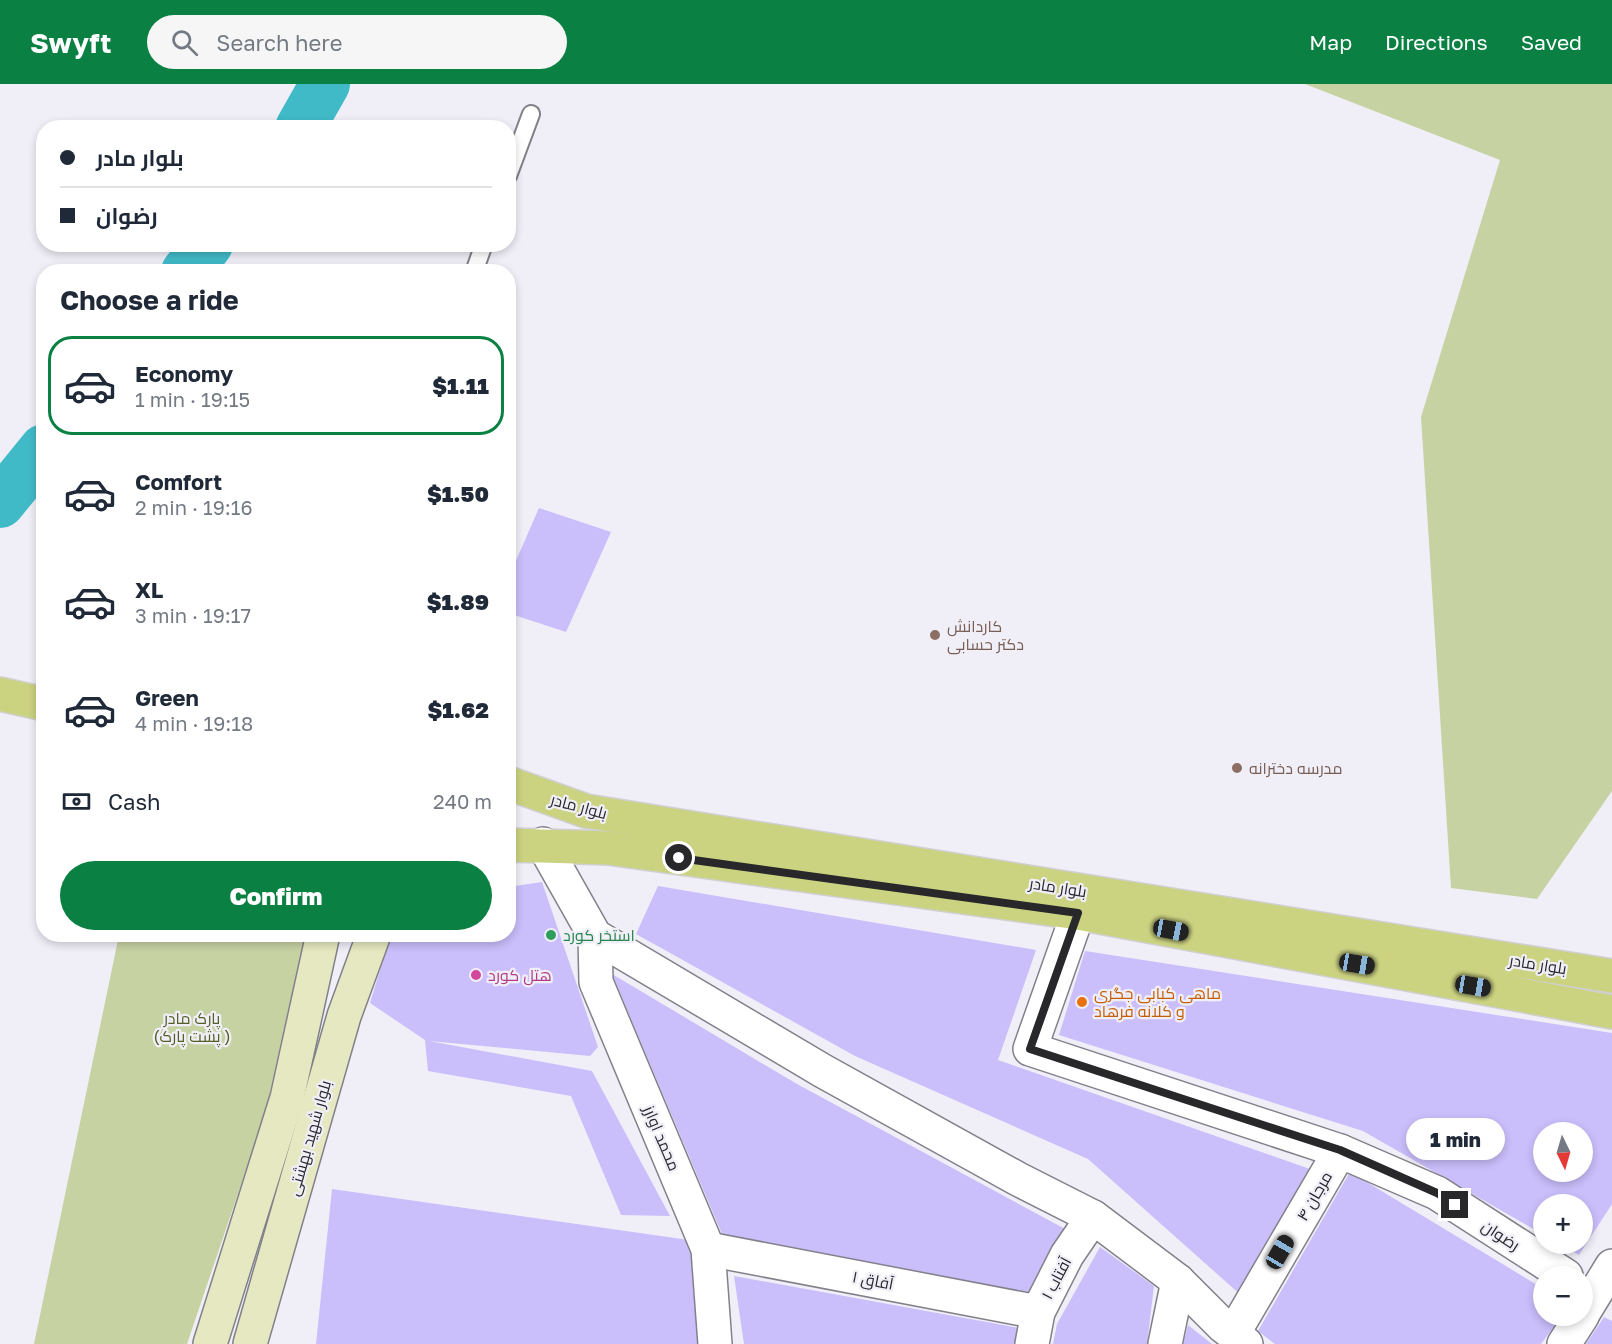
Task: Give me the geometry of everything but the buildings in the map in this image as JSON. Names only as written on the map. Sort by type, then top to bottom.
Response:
[{"type":"main road","points":[[0,694],[36,702]]},
{"type":"main road","points":[[0,711],[36,720]]},
{"type":"main road","name":"بلوار مادر","points":[[516,786],[586,811],[1612,976]]},
{"type":"main road","name":"بلوار مادر","points":[[516,845],[608,848],[1078,913],[1612,1012]]},
{"type":"main road","name":"بلوار شهید بهشتی","points":[[210,1344],[287,1098],[321,942]]},
{"type":"main road","name":"بلوار شهید بهشتی","points":[[250,1344],[344,1016],[371,942]]},
{"type":"street","points":[[543,844],[595,936],[823,1071],[1018,1179],[1093,1217],[1178,1281],[1239,1339]]},
{"type":"street","name":"رضوان","points":[[1078,913],[1030,1049],[1340,1150],[1437,1193],[1550,1266]]},
{"type":"street","name":"محمد اوارز","points":[[595,936],[596,982],[708,1249],[715,1344]]},
{"type":"street","name":"مرجان ۴","points":[[1239,1339],[1340,1150]]},
{"type":"street","name":"آفتاب ۱","points":[[1032,1344],[1038,1312],[1067,1255],[1093,1217]]},
{"type":"street","name":"آفاق ۱","points":[[708,1249],[1038,1312]]},
{"type":"street","points":[[1593,1299],[1612,1266]]},
{"type":"street","points":[[1165,1344],[1178,1281]]},
{"type":"street","points":[[1564,1344],[1576,1326]]},
{"type":"lane","points":[[516,154],[531,114]]},
{"type":"green space","points":[[1305,84],[1612,84],[1612,791],[1537,899],[1451,888],[1421,417],[1500,160]]},
{"type":"green space","name":"پارک مادر (پشت پارک )","points":[[118,942],[303,942],[265,1114],[187,1344],[34,1344]]},
{"type":"waterway","points":[[305,120],[325,84]]},
{"type":"waterway","points":[[192,264],[202,252]]},
{"type":"waterway","points":[[0,503],[36,459]]},
{"type":"place","name":"کاردانش دکتر حسابی","points":[[935,635]]},
{"type":"place","name":"مدرسه دخترانه","points":[[1237,768]]},
{"type":"place","name":"استخر کورد","points":[[551,935]]},
{"type":"place","name":"هتل کورد","points":[[476,975]]},
{"type":"place","name":"ماهی کبابی جگری و کلانه فرهاد","points":[[1082,1002]]},
{"type":"route","points":[[679,858],[1078,913],[1030,1049],[1340,1150],[1437,1193],[1455,1205]]}]
